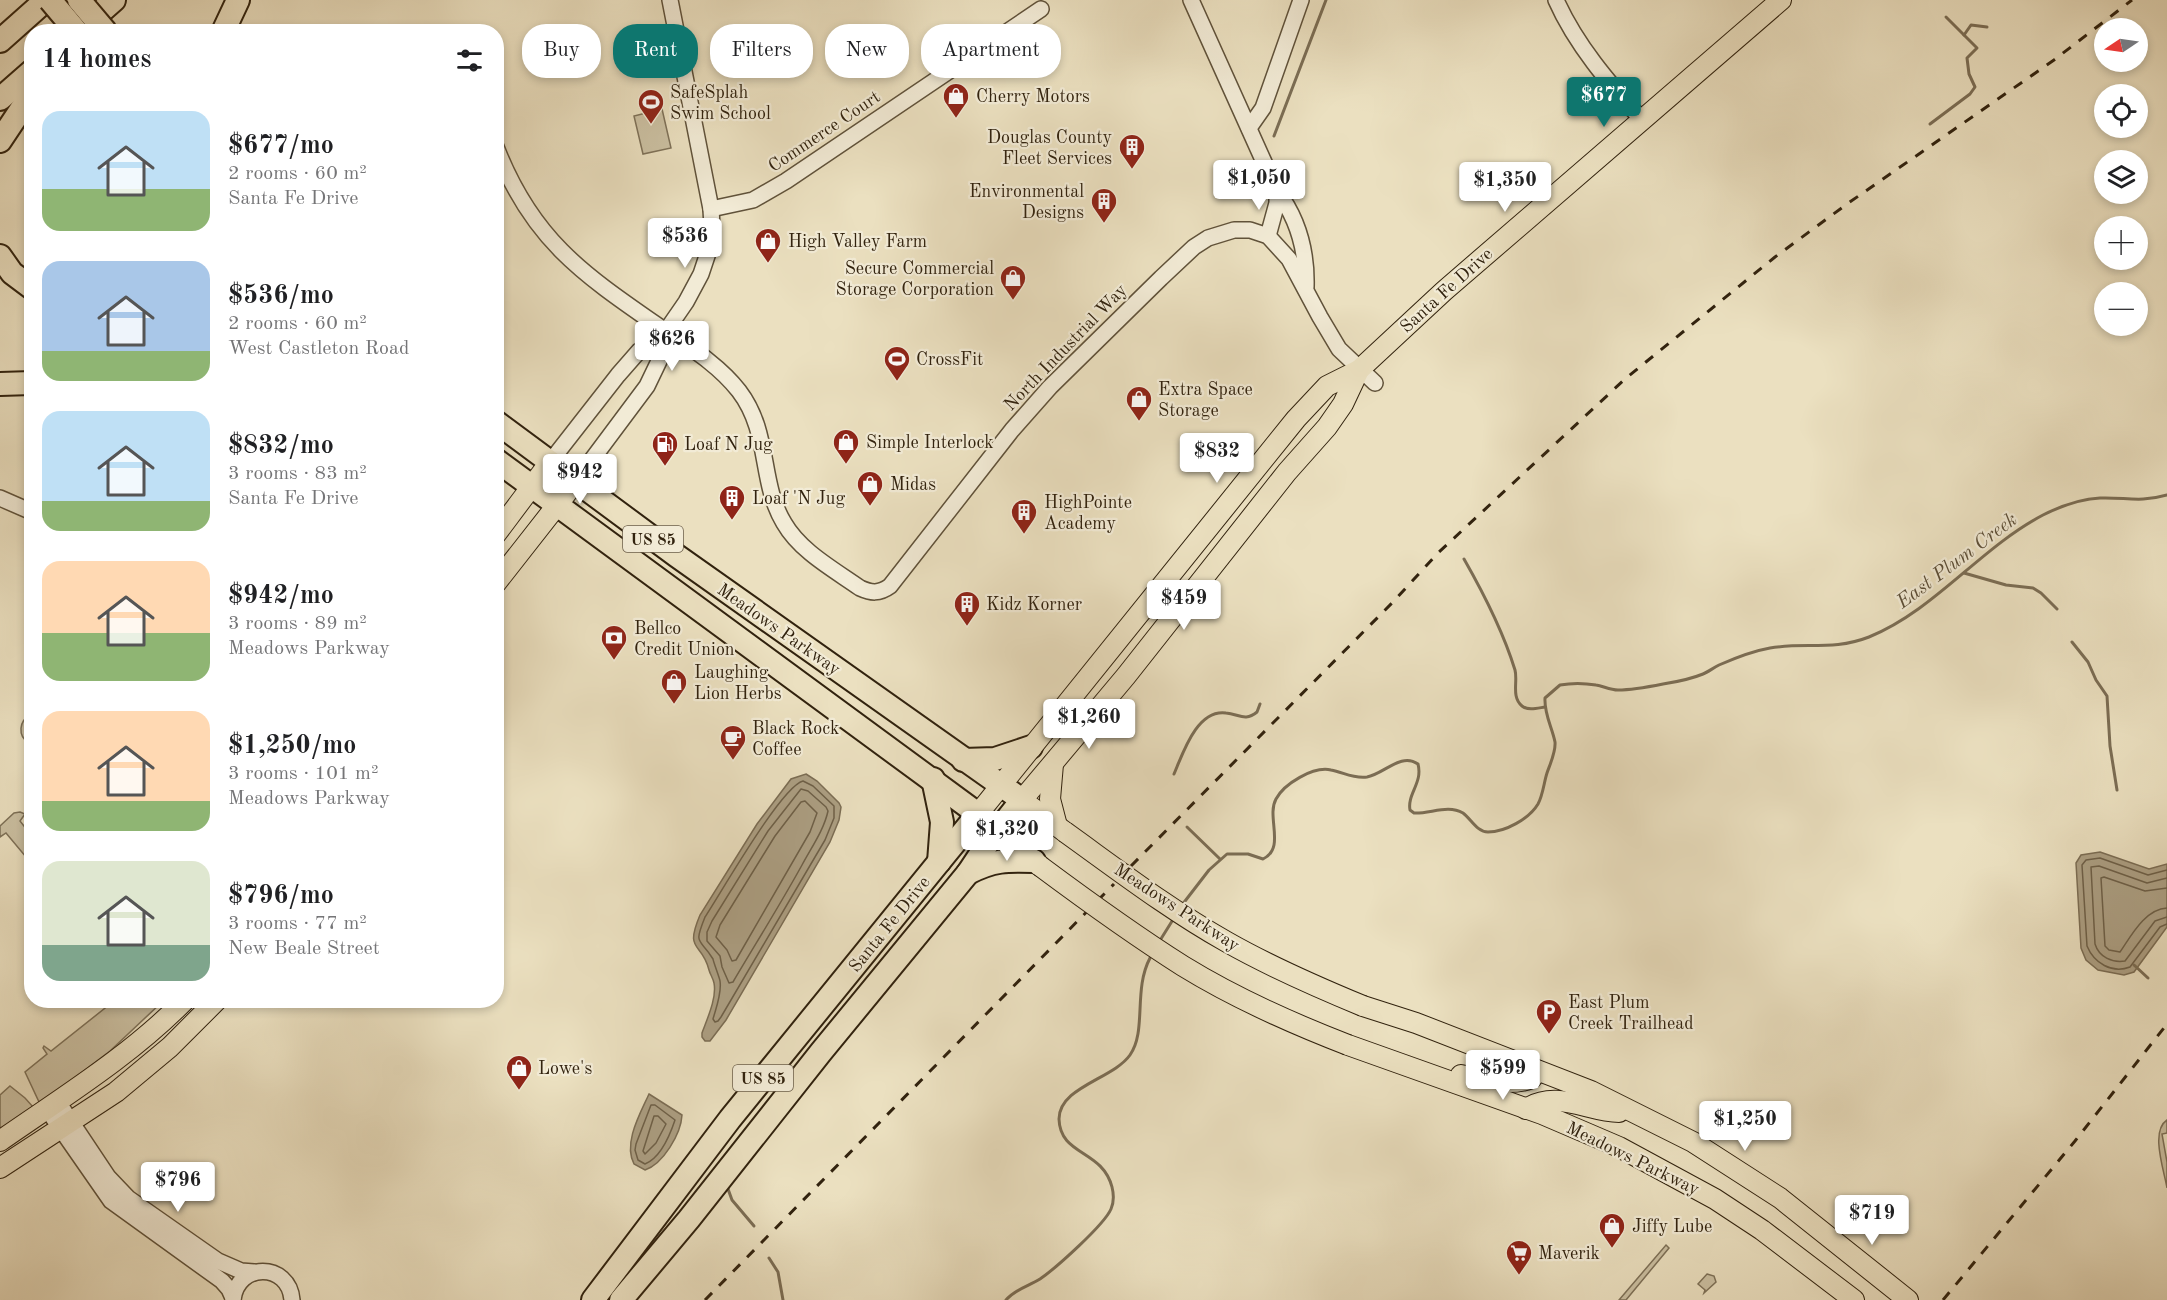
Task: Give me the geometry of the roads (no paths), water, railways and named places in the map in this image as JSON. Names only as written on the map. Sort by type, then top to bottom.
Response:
[{"type":"highway","points":[[0,41],[48,0],[70,24]]},
{"type":"highway","points":[[41,24],[69,0]]},
{"type":"highway","points":[[79,0],[99,24]]},
{"type":"highway","points":[[86,24],[114,0]]},
{"type":"highway","points":[[101,24],[126,0]]},
{"type":"highway","points":[[227,24],[238,0]]},
{"type":"highway","points":[[0,60],[24,39]]},
{"type":"highway","points":[[0,99],[24,78]]},
{"type":"highway","points":[[0,141],[24,105]]},
{"type":"highway","points":[[0,256],[12,273],[24,282]]},
{"type":"highway","points":[[0,384],[24,383]]},
{"type":"highway","name":"Meadows Parkway","points":[[504,428],[686,562],[1022,800]]},
{"type":"highway","name":"Meadows Parkway","points":[[504,466],[978,814]]},
{"type":"highway","points":[[963,760],[995,759],[1031,747]]},
{"type":"highway","points":[[933,779],[942,822],[939,862]]},
{"type":"highway","name":"Santa Fe Drive","points":[[621,1300],[689,1220],[821,1052],[968,873],[1022,800]]},
{"type":"highway","name":"Santa Fe Drive","points":[[593,1300],[737,1110],[978,814]]},
{"type":"highway","points":[[968,873],[1002,860],[1037,864]]},
{"type":"main road","name":"Santa Fe Drive","points":[[978,814],[1296,419],[1327,386],[1359,370],[1444,291],[1781,0]]},
{"type":"main road","name":"Santa Fe Drive","points":[[1022,800],[1126,676],[1226,548],[1327,427],[1343,404],[1359,370]]},
{"type":"main road","points":[[504,524],[550,462]]},
{"type":"main road","points":[[504,573],[576,481]]},
{"type":"main road","points":[[1053,764],[1050,799],[1061,829]]},
{"type":"main road","name":"Meadows Parkway","points":[[1022,800],[1173,909],[1227,942],[1296,978],[1363,1006],[1416,1023],[1591,1091],[1693,1142],[1780,1197],[1908,1300]]},
{"type":"main road","name":"Meadows Parkway","points":[[978,814],[1037,864],[1131,932],[1192,971],[1276,1015],[1348,1045],[1526,1109],[1618,1147],[1715,1199],[1780,1242],[1854,1300]]},
{"type":"main road","points":[[0,1142],[120,1057],[176,1008]]},
{"type":"main road","points":[[0,1168],[116,1092],[192,1027],[210,1008]]},
{"type":"main road","points":[[1440,1077],[1453,1074],[1517,1083],[1532,1078],[1536,1070]]},
{"type":"main road","points":[[1526,1109],[1538,1101],[1565,1101],[1616,1112],[1632,1111]]},
{"type":"street","points":[[550,462],[639,351],[666,331],[686,302],[704,266],[710,240],[711,209],[670,0]]},
{"type":"street","points":[[1191,0],[1277,190],[1288,206],[1302,239],[1307,265],[1306,290]]},
{"type":"street","points":[[1249,128],[1263,108],[1301,0]]},
{"type":"street","points":[[1556,0],[1567,23],[1587,54],[1642,120]]},
{"type":"street","name":"Commerce Court","points":[[711,209],[753,200],[786,181],[1041,9]]},
{"type":"street","points":[[504,166],[522,201],[549,238],[578,269],[666,331]]},
{"type":"street","points":[[1277,190],[1275,213],[1268,236],[1289,259],[1339,349],[1375,383]]},
{"type":"street","name":"North Industrial Way","points":[[666,331],[716,367],[748,404],[760,433],[777,510],[789,531],[806,549],[860,588],[878,592],[886,589],[898,577],[1012,430],[1050,387],[1194,247],[1208,237],[1234,230],[1250,230],[1268,236]]},
{"type":"street","points":[[576,481],[647,386],[659,361],[666,331]]},
{"type":"street","points":[[0,498],[24,508]]},
{"type":"street","points":[[53,1105],[111,1201],[213,1274],[229,1289],[234,1299]]},
{"type":"street","points":[[65,1125],[128,1198],[218,1261],[241,1271],[268,1272],[278,1276],[288,1287],[292,1300]]},
{"type":"street","points":[[234,1299],[238,1284],[254,1272]]},
{"type":"water","points":[[806,774],[817,781],[839,803],[841,807],[839,820],[830,842],[726,1020],[710,1041],[705,1041],[702,1033],[715,989],[706,961],[694,941],[700,915],[757,824],[791,779]]},
{"type":"water","points":[[2100,852],[2149,869],[2167,864],[2167,927],[2134,972],[2124,975],[2098,970],[2086,960],[2081,948],[2076,863],[2081,855]]},
{"type":"water","points":[[649,1094],[682,1115],[675,1139],[670,1147],[658,1162],[645,1170],[634,1164],[630,1147],[637,1119]]},
{"type":"waterway","points":[[1274,136],[1326,0]]},
{"type":"waterway","points":[[1930,124],[1970,94],[1975,87],[1969,74],[1967,58],[1977,48],[1946,17]]},
{"type":"waterway","points":[[1964,35],[1971,25],[1987,27]]},
{"type":"waterway","name":"East Plum Creek","points":[[1182,905],[1209,870],[1227,854],[1248,854],[1263,859],[1270,854],[1275,840],[1273,814],[1276,799],[1292,782],[1308,773],[1324,769],[1357,777],[1367,777],[1399,762],[1412,761],[1418,764],[1419,771],[1410,810],[1414,813],[1445,809],[1457,810],[1477,828],[1488,832],[1502,830],[1529,815],[1540,800],[1555,746],[1545,698],[1560,685],[1587,684],[1618,690],[1640,688],[1694,677],[1731,660],[1764,649],[1843,644],[1869,637],[1915,611],[1999,544],[2043,515],[2071,503],[2085,500],[2140,499],[2167,495]]},
{"type":"waterway","points":[[1464,559],[1505,641],[1516,674],[1516,694],[1519,702],[1527,708],[1545,707]]},
{"type":"waterway","points":[[1964,573],[2006,585],[2033,588],[2057,609]]},
{"type":"waterway","points":[[2072,642],[2088,662],[2107,696],[2110,746],[2117,790]]},
{"type":"waterway","points":[[1174,774],[1192,734],[1207,718],[1226,713],[1249,717],[1257,712],[1260,704]]},
{"type":"waterway","points":[[1187,827],[1220,859]]},
{"type":"waterway","name":"East Plum Creek","points":[[1159,942],[1174,918]]},
{"type":"waterway","name":"East Plum Creek","points":[[1006,1300],[1057,1266],[1090,1235],[1111,1209],[1113,1193],[1107,1175],[1100,1166],[1066,1140],[1061,1131],[1059,1119],[1061,1108],[1068,1099],[1077,1091],[1112,1071],[1130,1055],[1138,1034],[1142,983],[1150,958]]},
{"type":"waterway","points":[[2134,965],[2148,978]]},
{"type":"waterway","points":[[728,1189],[732,1200],[754,1226]]},
{"type":"waterway","points":[[769,1258],[778,1272],[783,1300]]},
{"type":"railway","points":[[1131,866],[1393,602],[1438,553],[1625,379],[1775,257],[2054,60],[2132,0]]},
{"type":"railway","points":[[705,1300],[1114,884]]},
{"type":"railway","points":[[1943,1300],[2075,1141],[2167,1024]]},
{"type":"place","name":"Cherry Motors","points":[[956,119]]},
{"type":"place","name":"SafeSplah Swim School","points":[[651,125]]},
{"type":"place","name":"Douglas County Fleet Services","points":[[1132,170]]},
{"type":"place","name":"Environmental Designs","points":[[1104,224]]},
{"type":"place","name":"High Valley Farm","points":[[768,264]]},
{"type":"place","name":"Secure Commercial Storage Corporation","points":[[1013,301]]},
{"type":"place","name":"CrossFit","points":[[897,382]]},
{"type":"place","name":"Extra Space Storage","points":[[1139,422]]},
{"type":"place","name":"Simple Interlock","points":[[846,465]]},
{"type":"place","name":"Loaf N Jug","points":[[665,467]]},
{"type":"place","name":"Midas","points":[[870,507]]},
{"type":"place","name":"Loaf 'N Jug","points":[[732,521]]},
{"type":"place","name":"HighPointe Academy","points":[[1024,535]]},
{"type":"place","name":"Kidz Korner","points":[[967,627]]},
{"type":"place","name":"Bellco Credit Union","points":[[614,661]]},
{"type":"place","name":"Laughing Lion Herbs","points":[[674,705]]},
{"type":"place","name":"Black Rock Coffee","points":[[733,761]]},
{"type":"place","name":"East Plum Creek Trailhead","points":[[1549,1035]]},
{"type":"place","name":"Lowe's","points":[[519,1091]]},
{"type":"place","name":"Jiffy Lube","points":[[1612,1249]]},
{"type":"place","name":"Maverik","points":[[1519,1276]]}]
